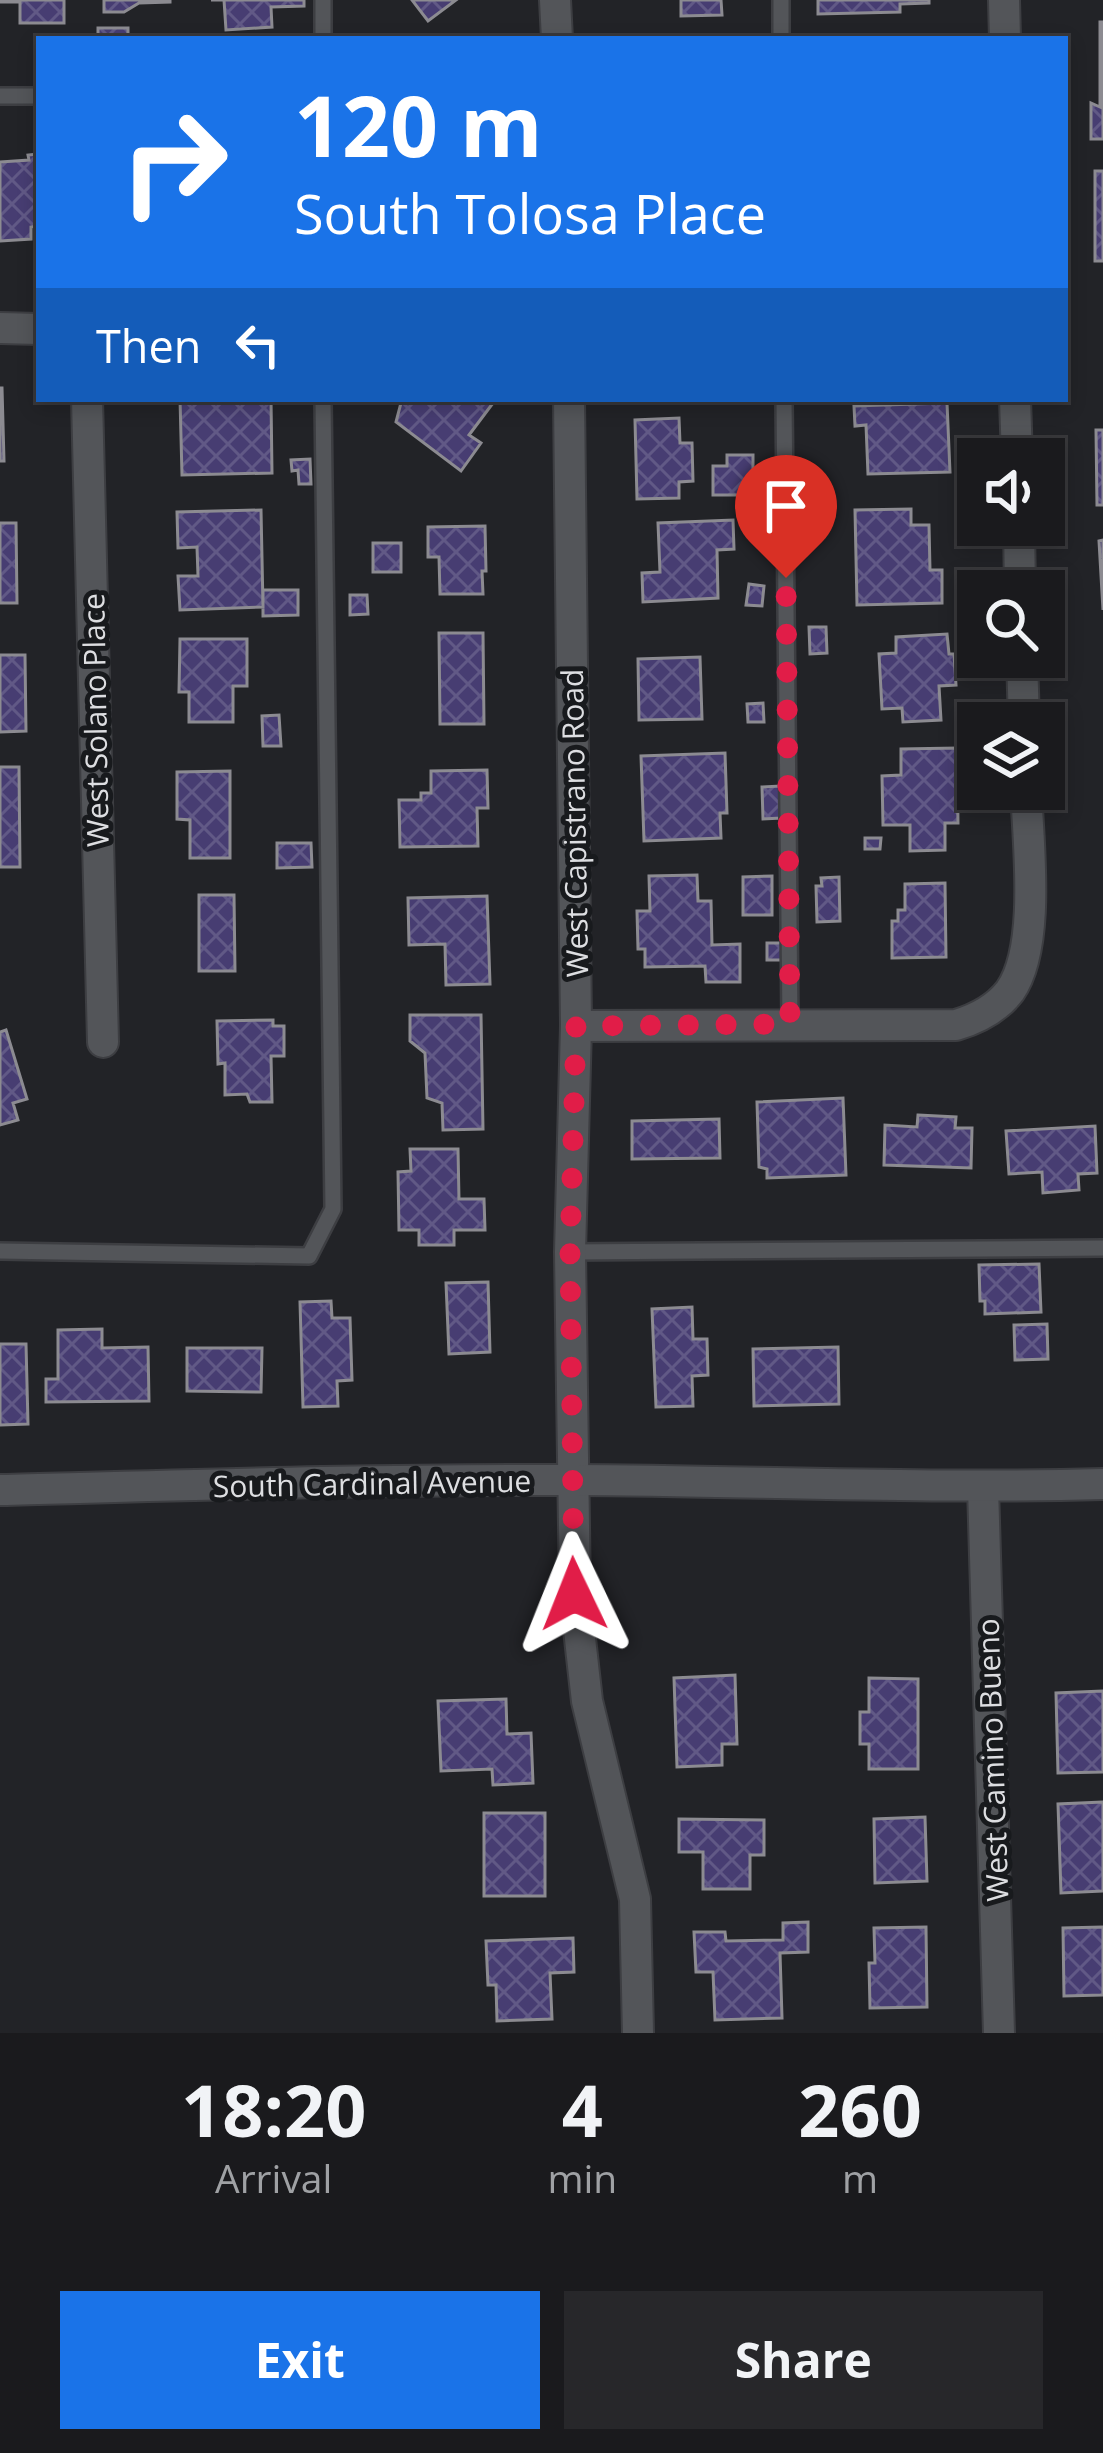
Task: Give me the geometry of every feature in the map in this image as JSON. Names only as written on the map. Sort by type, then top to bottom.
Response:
[{"type":"street","points":[[555,0],[557,36]]},
{"type":"street","points":[[1004,0],[1005,36]]},
{"type":"street","points":[[0,328],[36,329]]},
{"type":"street","name":"West Solano Place","points":[[87,402],[103,1042]]},
{"type":"street","name":"West Capistrano Road","points":[[569,402],[576,1026],[570,1252],[574,1594],[587,1701],[635,1899],[638,2033]]},
{"type":"street","points":[[1015,402],[1016,438]]},
{"type":"street","points":[[576,1026],[956,1025],[973,1020],[1010,991],[1028,939],[1027,810]]},
{"type":"street","name":"South Cardinal Avenue","points":[[0,1490],[572,1480],[983,1487],[1103,1484]]},
{"type":"street","name":"West Camino Bueno","points":[[983,1487],[999,2033]]},
{"type":"lane","points":[[322,36],[323,0]]},
{"type":"lane","points":[[781,0],[781,36]]},
{"type":"lane","points":[[0,96],[36,96]]},
{"type":"lane","points":[[0,1251],[309,1256],[333,1210],[322,402]]},
{"type":"lane","points":[[784,402],[790,1024]]},
{"type":"lane","points":[[570,1252],[1103,1248]]},
{"type":"building","points":[[0,0],[64,0],[64,23],[20,23],[20,2]]},
{"type":"building","points":[[104,0],[170,2],[139,3],[124,12],[104,12]]},
{"type":"building","points":[[224,0],[304,0],[304,6],[271,7],[272,27],[226,30]]},
{"type":"building","points":[[412,0],[456,0],[428,21]]},
{"type":"building","points":[[681,0],[721,0],[722,15],[681,16]]},
{"type":"building","points":[[818,0],[929,3],[900,4],[900,12],[818,14]]},
{"type":"building","points":[[1100,22],[1103,139],[1091,139],[1091,103],[1100,107]]},
{"type":"building","points":[[98,28],[128,28],[128,36],[98,36]]},
{"type":"building","points":[[36,154],[36,226],[31,227],[31,239],[0,241],[0,162],[29,160],[28,155]]},
{"type":"building","points":[[1095,171],[1103,171],[1103,261],[1095,261]]},
{"type":"building","points":[[2,388],[4,461],[0,461]]},
{"type":"building","points":[[180,402],[271,402],[272,473],[182,475]]},
{"type":"building","points":[[401,402],[493,403],[469,435],[481,443],[461,471],[396,422]]},
{"type":"building","points":[[947,403],[950,472],[868,474],[866,425],[855,426],[854,406]]},
{"type":"building","points":[[679,418],[680,443],[692,443],[693,481],[679,482],[679,498],[637,499],[635,420]]},
{"type":"building","points":[[1096,430],[1103,430],[1103,505],[1097,505]]},
{"type":"building","points":[[727,455],[753,455],[753,495],[713,495],[713,466],[727,466]]},
{"type":"building","points":[[310,459],[311,484],[299,484],[291,460]]},
{"type":"building","points":[[911,509],[911,525],[929,525],[930,570],[942,570],[942,603],[857,605],[855,510]]},
{"type":"building","points":[[261,510],[263,607],[180,610],[178,576],[198,576],[197,547],[178,548],[177,512]]},
{"type":"building","points":[[733,520],[734,549],[717,550],[718,598],[643,602],[642,573],[660,572],[658,523]]},
{"type":"building","points":[[0,523],[16,523],[17,603],[0,603]]},
{"type":"building","points":[[485,526],[483,594],[440,594],[439,557],[428,557],[428,527]]},
{"type":"building","points":[[1103,540],[1103,610],[1099,541]]},
{"type":"building","points":[[373,543],[401,543],[401,572],[373,572]]},
{"type":"building","points":[[749,584],[764,586],[762,606],[746,605]]},
{"type":"building","points":[[263,590],[298,590],[298,615],[263,616]]},
{"type":"building","points":[[350,595],[367,595],[368,614],[350,615]]},
{"type":"building","points":[[809,627],[826,627],[827,653],[810,654]]},
{"type":"building","points":[[439,633],[483,633],[484,724],[440,724]]},
{"type":"building","points":[[947,634],[956,685],[939,686],[941,720],[903,722],[902,708],[882,709],[879,654],[896,653],[896,637]]},
{"type":"building","points":[[180,639],[247,639],[247,686],[233,686],[233,722],[189,722],[189,692],[179,692]]},
{"type":"building","points":[[0,655],[25,655],[26,731],[0,732]]},
{"type":"building","points":[[700,657],[702,719],[639,720],[638,659]]},
{"type":"building","points":[[763,703],[764,722],[748,722],[747,704]]},
{"type":"building","points":[[279,715],[281,746],[263,746],[262,716]]},
{"type":"building","points":[[957,748],[958,823],[945,823],[945,850],[910,851],[910,825],[883,825],[882,776],[901,775],[901,749]]},
{"type":"building","points":[[725,753],[727,813],[720,813],[721,838],[644,841],[641,756]]},
{"type":"building","points":[[0,767],[19,767],[20,867],[0,867]]},
{"type":"building","points":[[487,770],[488,808],[477,808],[478,846],[400,847],[399,800],[421,800],[421,793],[431,793],[431,771]]},
{"type":"building","points":[[230,771],[230,858],[190,858],[190,820],[177,819],[177,772]]},
{"type":"building","points":[[780,786],[781,818],[763,819],[762,787]]},
{"type":"building","points":[[865,838],[881,838],[880,849],[865,849]]},
{"type":"building","points":[[277,843],[311,843],[312,867],[277,868]]},
{"type":"building","points":[[697,875],[698,901],[711,901],[712,945],[740,944],[740,982],[706,982],[705,966],[645,967],[645,949],[638,949],[637,911],[650,911],[649,876]]},
{"type":"building","points":[[772,876],[772,915],[743,915],[743,877]]},
{"type":"building","points":[[839,877],[840,921],[817,922],[816,886],[822,886],[821,878]]},
{"type":"building","points":[[945,883],[946,957],[892,958],[892,921],[898,921],[898,910],[905,910],[905,884]]},
{"type":"building","points":[[199,895],[234,895],[235,971],[199,971]]},
{"type":"building","points":[[487,896],[490,984],[446,985],[445,944],[409,945],[408,898]]},
{"type":"building","points":[[767,943],[782,943],[782,960],[767,960]]},
{"type":"building","points":[[410,1015],[481,1015],[483,1129],[443,1130],[442,1103],[427,1098],[425,1053],[410,1041]]},
{"type":"building","points":[[273,1020],[273,1026],[284,1026],[284,1056],[271,1056],[272,1102],[250,1102],[247,1094],[225,1095],[225,1063],[218,1064],[217,1021]]},
{"type":"building","points":[[6,1030],[27,1099],[13,1103],[18,1120],[0,1125],[0,1032]]},
{"type":"building","points":[[843,1098],[846,1175],[767,1178],[767,1169],[759,1167],[757,1102]]},
{"type":"building","points":[[918,1115],[956,1117],[955,1128],[972,1128],[971,1168],[884,1165],[885,1125],[917,1127]]},
{"type":"building","points":[[719,1119],[720,1158],[632,1159],[632,1121]]},
{"type":"building","points":[[1095,1126],[1097,1173],[1078,1174],[1079,1190],[1043,1193],[1042,1172],[1009,1174],[1006,1131]]},
{"type":"building","points":[[410,1149],[458,1149],[459,1199],[484,1199],[485,1230],[454,1230],[454,1245],[419,1245],[419,1230],[399,1230],[398,1172],[411,1171]]},
{"type":"building","points":[[1039,1264],[1041,1312],[985,1314],[979,1265]]},
{"type":"building","points":[[488,1282],[490,1352],[449,1354],[446,1283]]},
{"type":"building","points":[[331,1301],[332,1318],[350,1318],[352,1380],[337,1381],[338,1406],[303,1407],[300,1302]]},
{"type":"building","points":[[692,1307],[693,1339],[707,1339],[708,1375],[692,1376],[693,1406],[656,1407],[652,1309]]},
{"type":"building","points":[[1047,1324],[1048,1359],[1015,1360],[1014,1325]]},
{"type":"building","points":[[102,1329],[102,1348],[148,1347],[149,1401],[46,1402],[46,1379],[58,1379],[58,1330]]},
{"type":"building","points":[[0,1344],[26,1344],[28,1424],[0,1425]]},
{"type":"building","points":[[838,1347],[839,1404],[754,1406],[753,1349]]},
{"type":"building","points":[[187,1348],[262,1348],[261,1392],[187,1391]]},
{"type":"building","points":[[735,1675],[737,1744],[722,1744],[722,1765],[677,1767],[674,1678]]},
{"type":"building","points":[[869,1678],[918,1679],[918,1769],[869,1769],[869,1744],[860,1744],[860,1712],[869,1712]]},
{"type":"building","points":[[1103,1691],[1103,1772],[1058,1773],[1056,1693]]},
{"type":"building","points":[[506,1699],[507,1734],[531,1733],[533,1783],[493,1785],[492,1769],[441,1771],[438,1701]]},
{"type":"building","points":[[1103,1802],[1103,1891],[1061,1893],[1058,1804]]},
{"type":"building","points":[[484,1813],[545,1813],[545,1896],[484,1896]]},
{"type":"building","points":[[925,1817],[927,1881],[875,1883],[874,1819]]},
{"type":"building","points":[[679,1819],[764,1820],[764,1855],[750,1855],[750,1889],[703,1889],[703,1852],[679,1852]]},
{"type":"building","points":[[808,1922],[808,1952],[780,1953],[782,2018],[715,2020],[713,1972],[696,1972],[694,1932],[725,1932],[726,1941],[783,1940],[783,1923]]},
{"type":"building","points":[[926,1927],[927,2007],[870,2008],[874,1928]]},
{"type":"building","points":[[1103,1927],[1103,1995],[1064,1996],[1063,1928]]},
{"type":"building","points":[[573,1938],[574,1972],[550,1973],[552,2019],[497,2021],[496,1985],[488,1985],[486,1941]]},
{"type":"route","points":[[574,1594],[570,1252],[576,1026],[790,1024],[786,578]]}]
